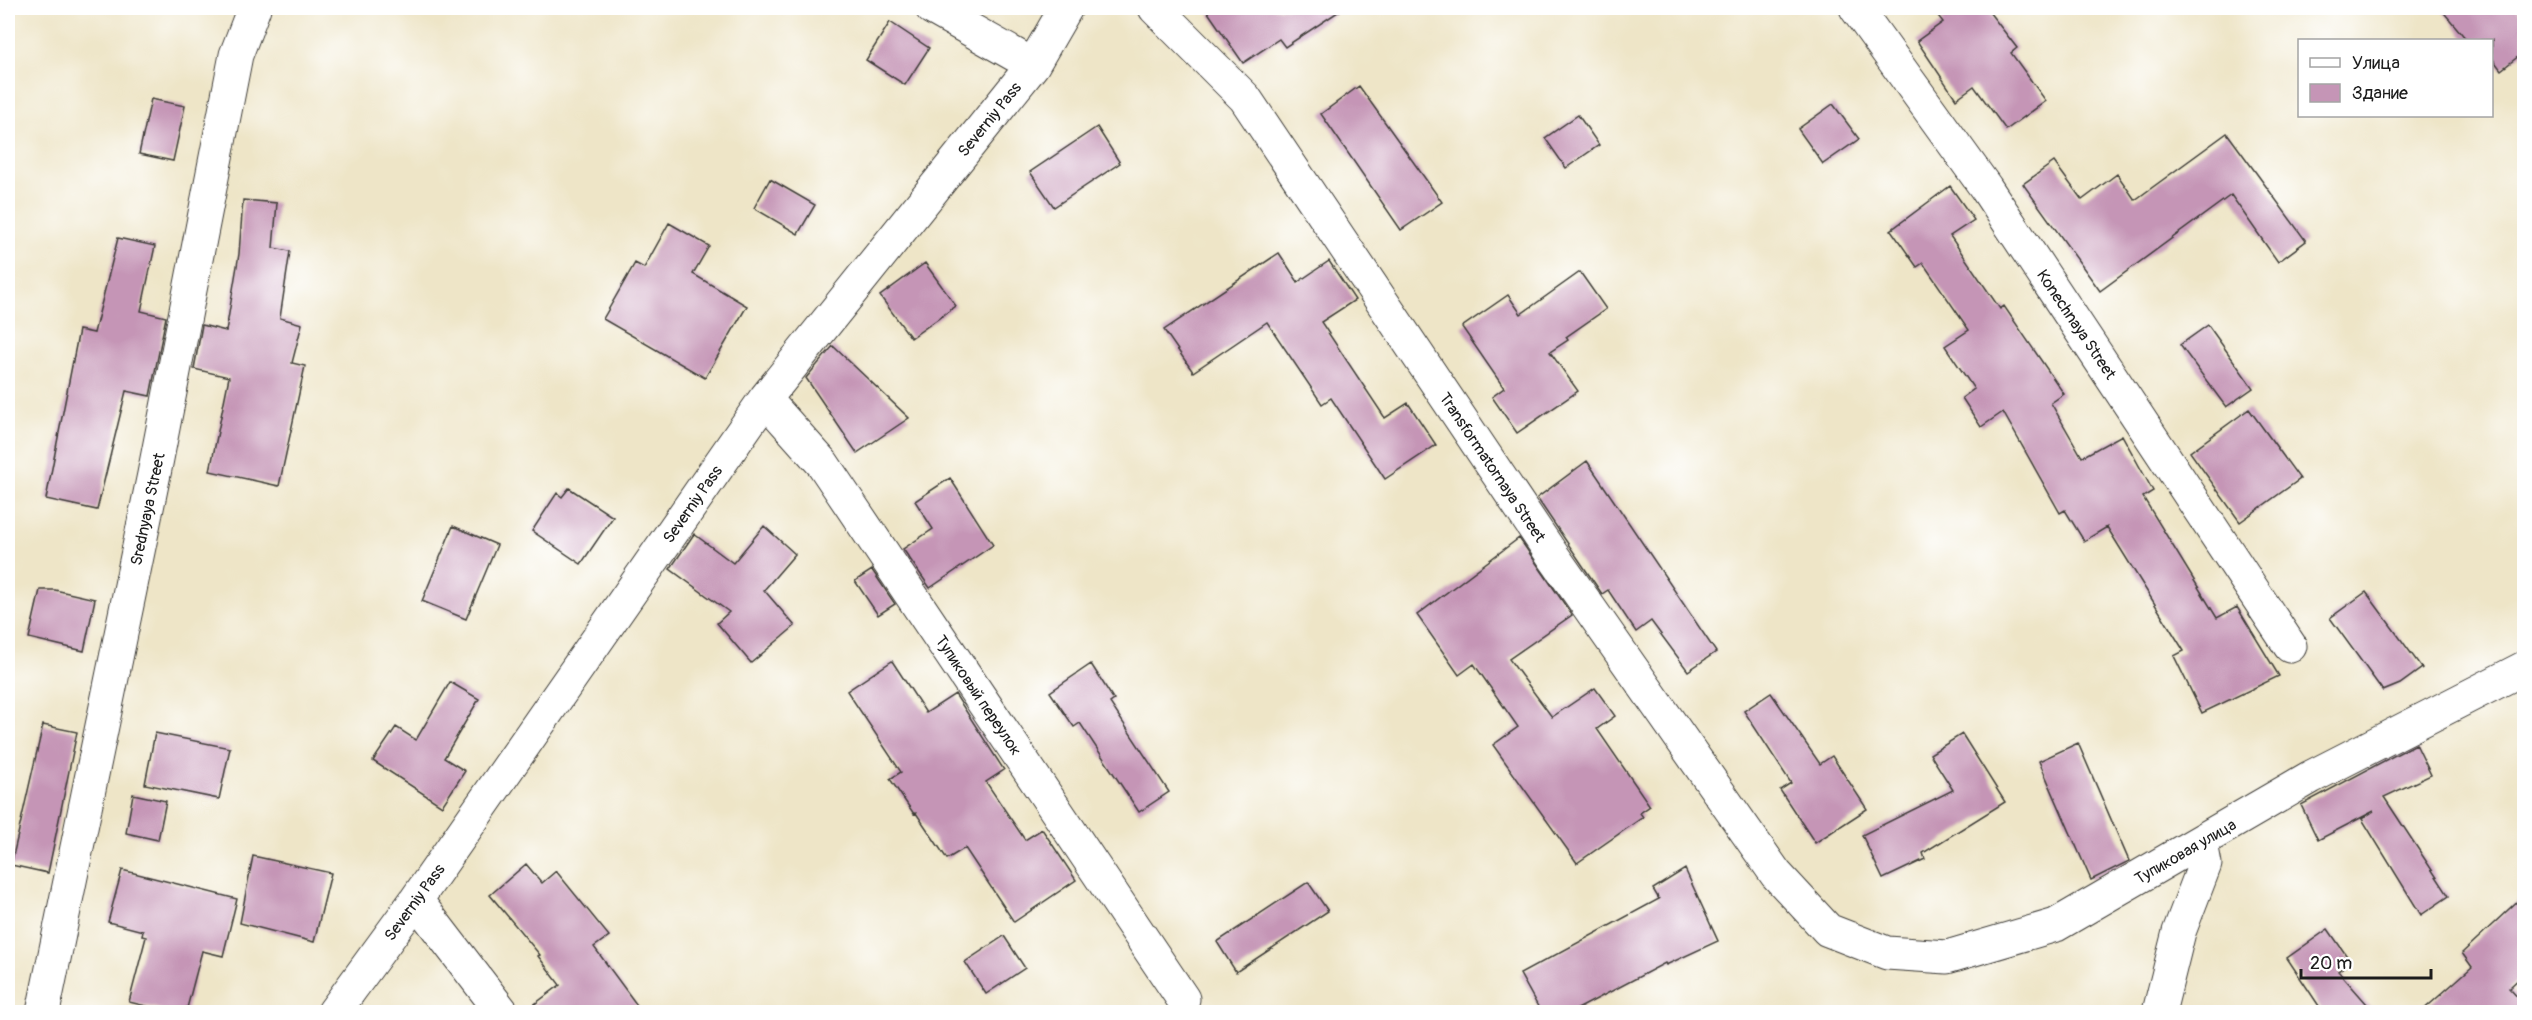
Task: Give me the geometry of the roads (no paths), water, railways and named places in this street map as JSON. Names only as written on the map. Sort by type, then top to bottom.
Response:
[{"type":"street","name":"Srednyaya Street","points":[[43,1012],[157,463],[236,54],[254,8]]},
{"type":"street","points":[[932,8],[1033,65]]},
{"type":"street","name":"Severniy Pass","points":[[334,1012],[416,900],[765,399],[1033,65],[1066,8]]},
{"type":"street","name":"Transformatornaya Street","points":[[1155,8],[1245,98],[1566,575],[1776,874],[1828,930]]},
{"type":"street","name":"Konechnaya Street","points":[[1856,8],[1992,198],[2290,646]]},
{"type":"street","name":"Тупиковый переулок","points":[[765,399],[823,464],[1183,999]]},
{"type":"street","name":"Тупиковая улица","points":[[1828,930],[1887,953],[1947,957],[2056,925],[2201,843],[2311,777],[2524,668]]},
{"type":"street","points":[[2159,1012],[2180,932],[2205,864],[2201,843]]},
{"type":"street","points":[[416,900],[502,1012]]}]
